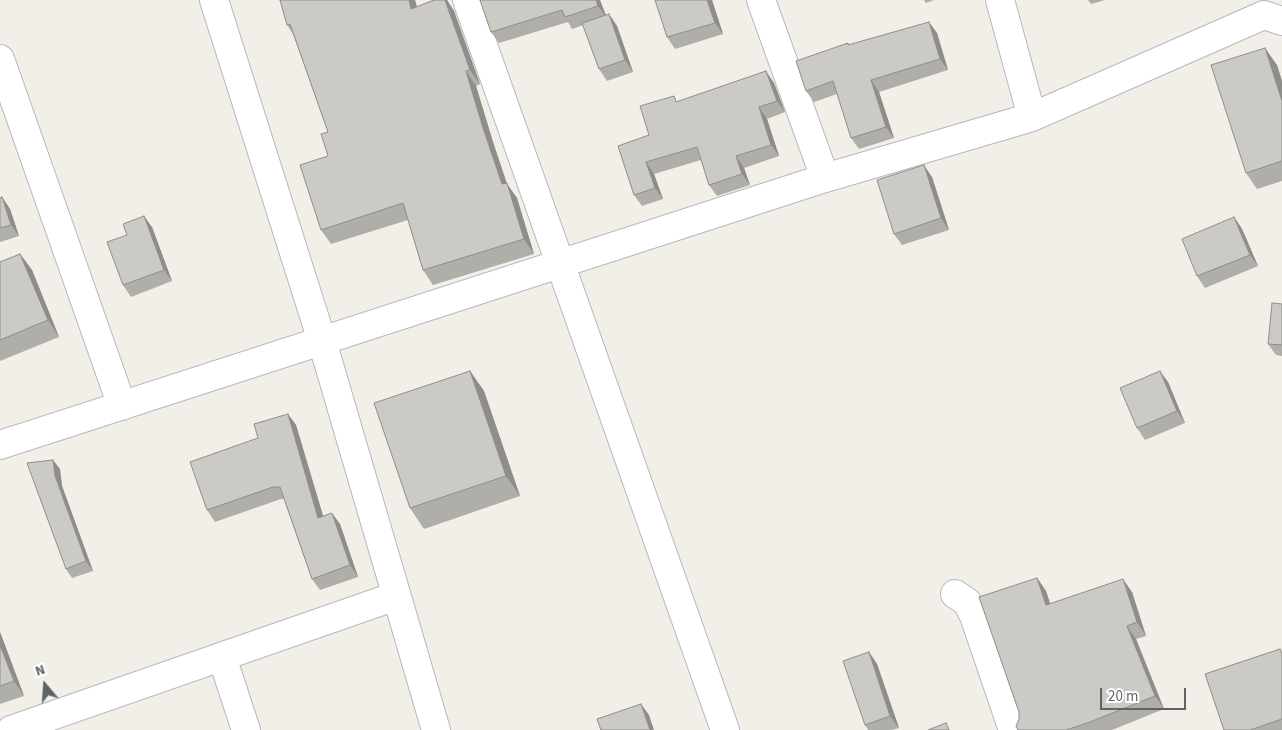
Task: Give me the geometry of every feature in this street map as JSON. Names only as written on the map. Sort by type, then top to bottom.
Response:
[{"type":"street","points":[[214,0],[322,341],[436,730]]},
{"type":"street","points":[[467,0],[725,730]]},
{"type":"street","points":[[761,0],[825,178]]},
{"type":"street","points":[[1000,0],[1032,117]]},
{"type":"street","points":[[0,445],[825,178],[1032,117],[1273,12]]},
{"type":"street","points":[[0,60],[122,406]]},
{"type":"street","points":[[955,594],[967,602],[974,616],[1013,730]]},
{"type":"street","points":[[20,728],[396,596]]},
{"type":"street","points":[[222,656],[246,730]]},
{"type":"building","points":[[280,0],[409,0],[411,9],[434,0],[445,0],[470,70],[466,71],[483,128],[502,184],[507,183],[524,239],[423,270],[403,203],[321,230],[300,165],[328,156],[321,134],[328,132],[290,24],[287,25]]},
{"type":"building","points":[[480,0],[596,0],[598,6],[565,17],[562,10],[491,32]]},
{"type":"building","points":[[655,0],[707,0],[715,23],[667,37]]},
{"type":"building","points":[[609,14],[625,60],[599,69],[582,23]]},
{"type":"building","points":[[929,22],[940,59],[871,80],[886,127],[851,138],[833,81],[806,91],[796,61],[848,43],[848,45]]},
{"type":"building","points":[[1265,48],[1282,101],[1282,161],[1246,173],[1211,65]]},
{"type":"building","points":[[766,71],[777,101],[759,107],[771,145],[736,156],[742,174],[709,185],[697,147],[646,162],[655,188],[634,195],[618,146],[649,135],[640,106],[674,96],[676,102]]},
{"type":"building","points":[[924,165],[941,218],[894,234],[877,180]]},
{"type":"building","points":[[2,197],[11,225],[0,228],[0,198]]},
{"type":"building","points":[[144,216],[164,270],[123,285],[107,242],[127,235],[123,224]]},
{"type":"building","points":[[1234,217],[1250,255],[1197,276],[1182,239]]},
{"type":"building","points":[[20,254],[48,320],[0,340],[0,262]]},
{"type":"building","points":[[1272,303],[1282,304],[1282,345],[1268,344]]},
{"type":"building","points":[[470,371],[506,476],[410,508],[374,403]]},
{"type":"building","points":[[1160,371],[1177,411],[1137,428],[1120,388]]},
{"type":"building","points":[[288,414],[318,518],[332,513],[350,565],[312,579],[280,487],[273,487],[207,510],[190,462],[258,438],[254,424]]},
{"type":"building","points":[[53,460],[55,476],[86,561],[66,569],[27,463]]},
{"type":"building","points":[[1037,578],[1046,605],[1123,579],[1137,622],[1127,626],[1155,696],[1066,730],[1018,730],[1016,726],[1019,712],[979,597]]},
{"type":"building","points":[[0,645],[14,681],[0,686]]},
{"type":"building","points":[[1280,649],[1282,654],[1282,719],[1250,730],[1224,730],[1205,674]]},
{"type":"building","points":[[869,652],[890,716],[865,725],[843,661]]},
{"type":"building","points":[[641,704],[650,730],[601,730],[597,719]]},
{"type":"building","points":[[946,723],[949,730],[928,730]]}]
